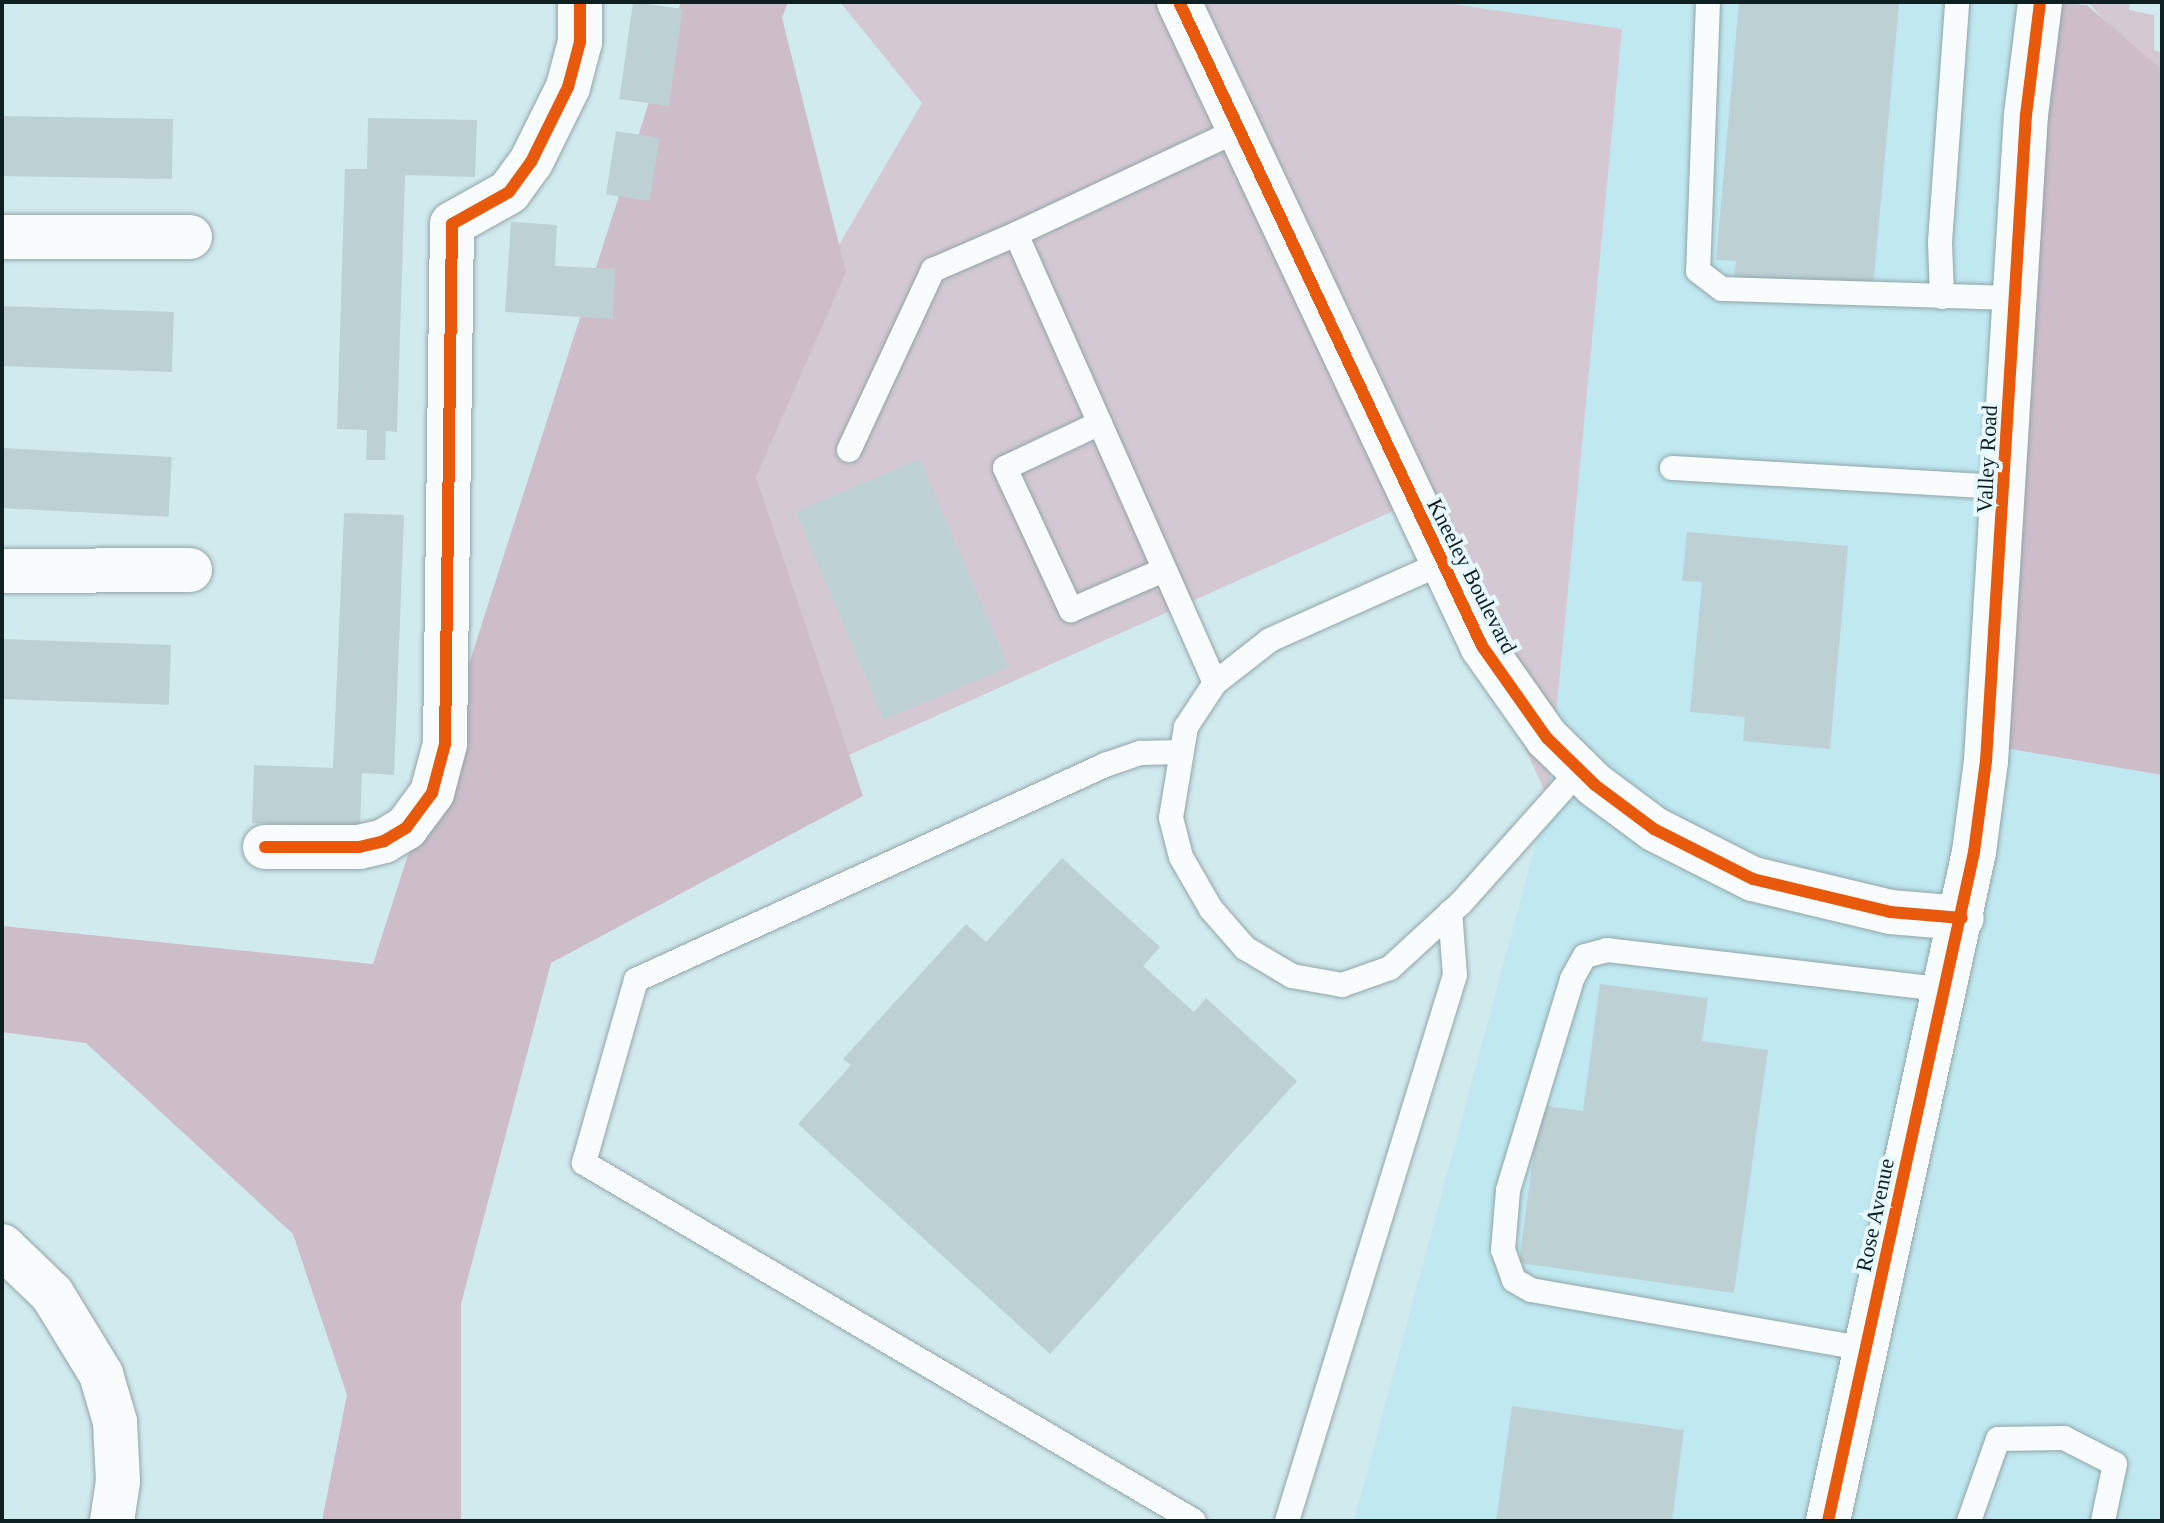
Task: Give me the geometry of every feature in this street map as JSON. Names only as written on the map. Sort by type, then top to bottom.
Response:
[{"type":"street","points":[[265,847],[359,847],[384,841],[406,828],[432,793],[442,763],[446,716],[452,224],[509,192],[531,162],[568,87],[580,42],[580,2]]},
{"type":"street","name":"Kneeley Boulevard","points":[[1179,2],[1442,563],[1510,691],[1580,770],[1654,829],[1753,879],[1890,912],[1962,918]]},
{"type":"street","name":"Valley Road","points":[[1962,918],[1986,761],[2026,115],[2040,2]]},
{"type":"street","points":[[2,237],[190,237]]},
{"type":"street","points":[[2,571],[190,570]]},
{"type":"street","name":"Rose Avenue","points":[[1828,1521],[1962,918]]},
{"type":"street","points":[[2,1246],[52,1294],[101,1374],[115,1422],[118,1481],[112,1521]]},
{"type":"lane","points":[[1708,2],[1698,271],[1722,289],[2016,298]]},
{"type":"lane","points":[[1942,297],[1940,242],[1957,2]]},
{"type":"lane","points":[[849,450],[933,270],[1238,130]]},
{"type":"lane","points":[[1016,234],[1215,683]]},
{"type":"lane","points":[[1100,423],[1005,468],[1071,610],[1164,570]]},
{"type":"lane","points":[[1672,468],[2005,487]]},
{"type":"lane","points":[[1442,563],[1270,640],[1215,683],[1186,727],[1171,818],[1181,857],[1211,909],[1245,948],[1292,976],[1342,985],[1390,968],[1450,912],[1580,770]]},
{"type":"lane","points":[[1181,752],[1140,753],[1105,765],[636,980],[584,1163],[1194,1521]]},
{"type":"lane","points":[[1287,1521],[1455,975],[1450,912]]},
{"type":"lane","points":[[1866,1349],[1531,1290],[1514,1280],[1503,1250],[1508,1190],[1572,979],[1585,956],[1607,950],[1946,990]]},
{"type":"lane","points":[[1969,1521],[1998,1439],[2064,1438],[2115,1464],[2103,1521]]},
{"type":"shaded area","points":[[681,2],[788,2],[782,18],[846,272],[756,477],[863,796],[551,963],[461,1304],[461,1521],[322,1521],[347,1395],[293,1234],[86,1043],[2,1032],[2,926],[373,964]]},
{"type":"shaded area","points":[[840,2],[1440,2],[1622,29],[1548,798],[1411,503],[831,763],[709,467],[922,103]]},
{"type":"shaded area","points":[[1440,2],[2046,2],[1981,744],[2162,775],[2162,1521],[1354,1521],[1548,798],[1622,29]]},
{"type":"shaded area","points":[[2046,2],[2087,5],[2162,70],[2162,775],[1981,744]]},
{"type":"shaded area","points":[[2088,2],[2130,2],[2129,10],[2154,15],[2154,50],[2162,53],[2162,70],[2122,39]]},
{"type":"building","points":[[633,2],[683,9],[669,106],[619,99]]},
{"type":"building","points":[[1739,2],[1899,4],[1873,288],[1734,276],[1736,261],[1716,260]]},
{"type":"building","points":[[2,116],[173,119],[172,179],[2,176]]},
{"type":"building","points":[[368,118],[477,120],[475,177],[405,175],[397,432],[386,431],[385,460],[366,460],[367,430],[337,429],[345,169],[367,169]]},
{"type":"building","points":[[616,131],[659,138],[649,201],[606,194]]},
{"type":"building","points":[[511,222],[557,225],[555,266],[615,269],[613,319],[505,312]]},
{"type":"building","points":[[2,306],[174,312],[172,372],[2,366]]},
{"type":"building","points":[[2,448],[172,457],[169,517],[2,508]]},
{"type":"building","points":[[920,459],[1008,667],[884,720],[796,512]]},
{"type":"building","points":[[344,513],[404,515],[394,775],[362,773],[360,827],[252,823],[254,765],[333,768]]},
{"type":"building","points":[[1687,532],[1848,546],[1830,749],[1743,741],[1745,717],[1690,712],[1702,582],[1682,581]]},
{"type":"building","points":[[2,639],[171,645],[169,705],[2,699]]},
{"type":"building","points":[[1062,858],[1160,947],[1143,966],[1194,1012],[1206,998],[1297,1081],[1050,1354],[798,1124],[851,1065],[843,1059],[966,924],[986,942]]},
{"type":"building","points":[[1600,984],[1708,998],[1702,1041],[1768,1050],[1734,1293],[1519,1263],[1540,1105],[1583,1111]]},
{"type":"building","points":[[1512,1406],[1684,1430],[1672,1521],[1496,1521]]},
{"type":"cycle path","points":[[265,847],[359,847],[384,841],[406,828],[432,793],[445,744],[452,224],[509,192],[531,162],[568,87],[580,42],[580,2]]},
{"type":"cycle path","points":[[1179,2],[1482,646],[1547,738],[1595,785],[1654,829],[1753,879],[1890,912],[1962,918]]},
{"type":"cycle path","points":[[1828,1521],[1974,852],[1986,761],[2026,115],[2040,2]]}]
